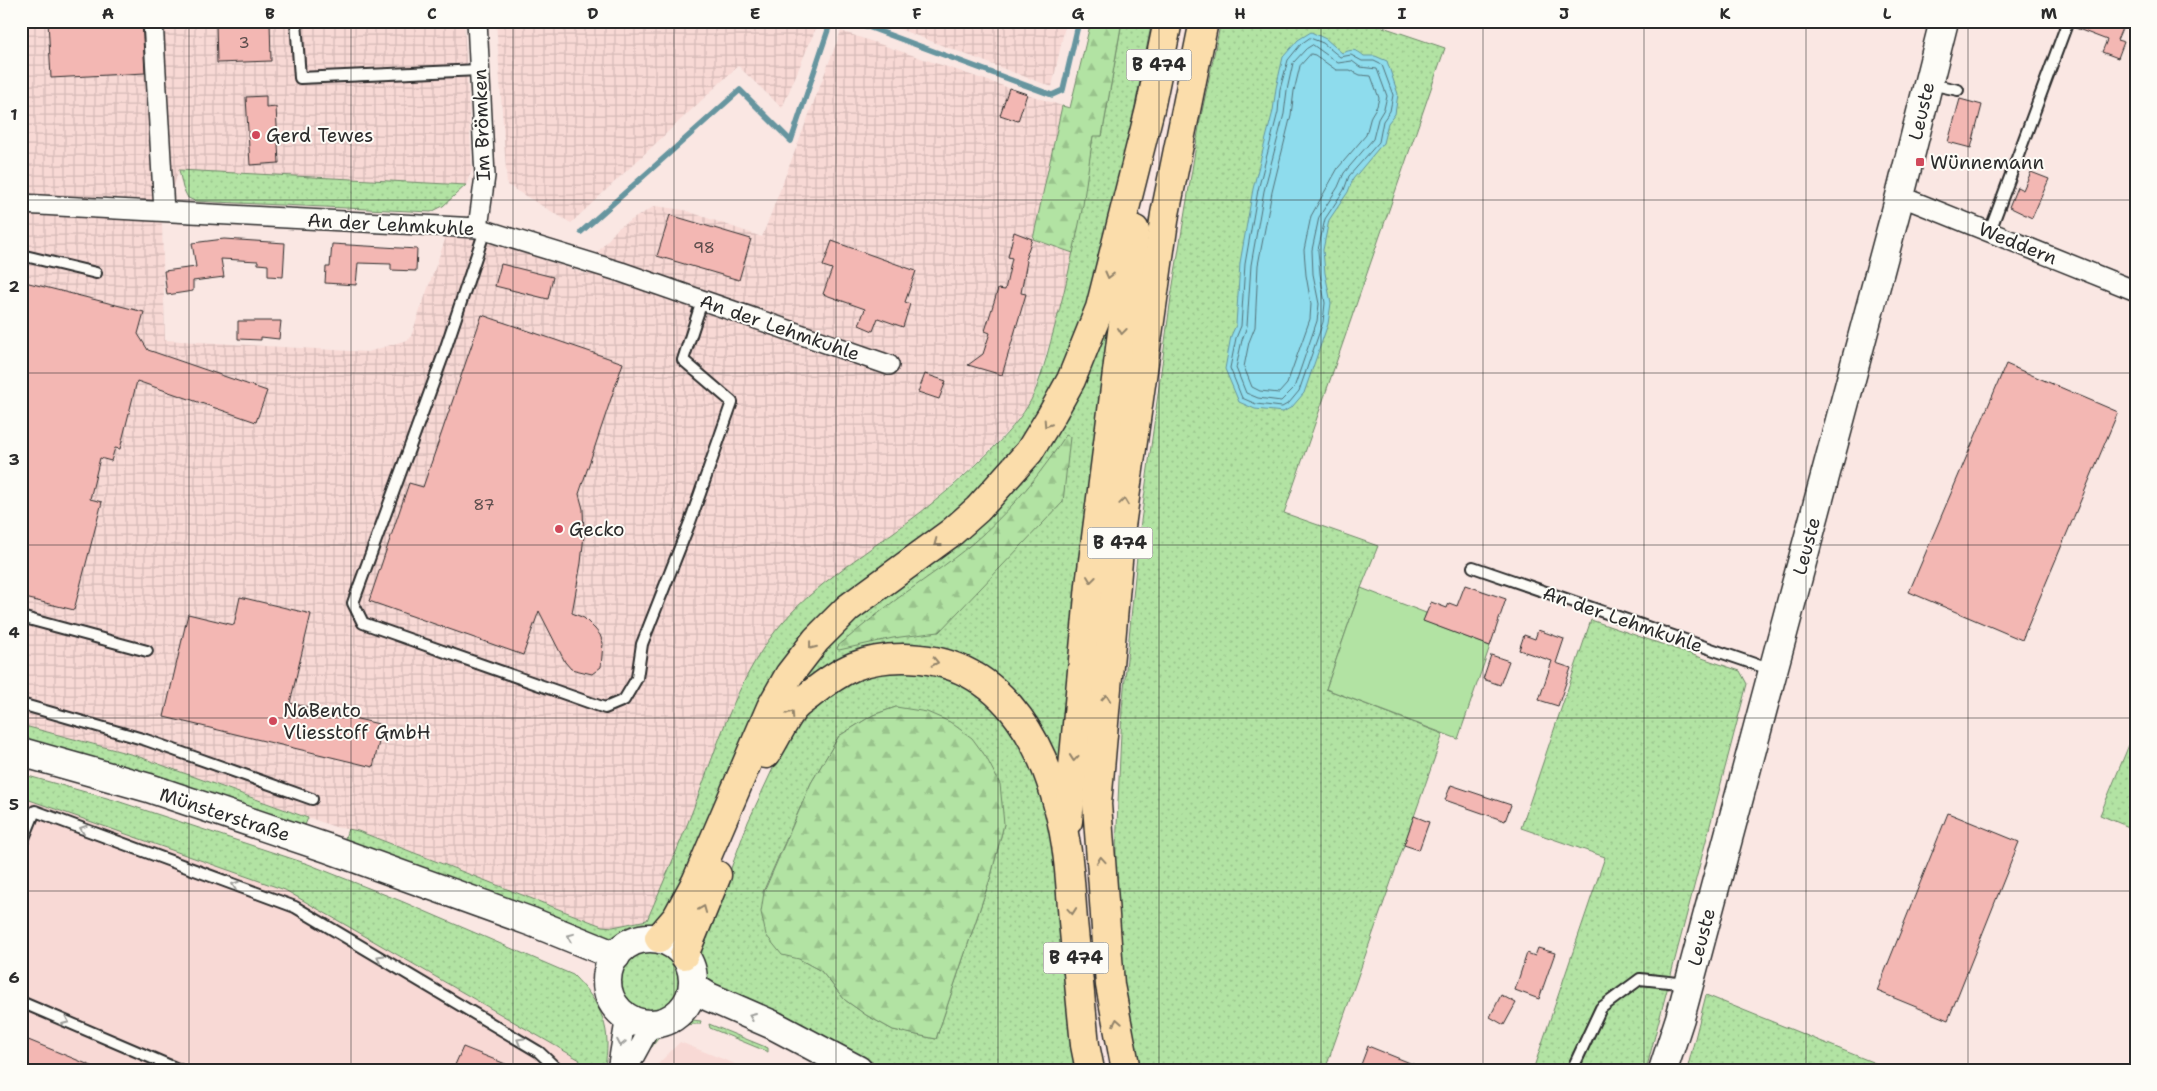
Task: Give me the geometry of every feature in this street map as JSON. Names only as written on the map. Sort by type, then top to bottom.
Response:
[{"type":"highway","name":"B 474","points":[[1090,1070],[1085,1045],[1066,845],[1090,585],[1150,109],[1168,21]]},
{"type":"highway","name":"B 474","points":[[1126,1070],[1110,985],[1097,804],[1121,526],[1165,214],[1204,21]]},
{"type":"highway","points":[[658,938],[677,917],[696,882],[771,707],[789,675],[816,640],[848,608],[946,536],[978,509],[1029,452],[1052,416],[1071,380],[1100,308],[1150,109]]},
{"type":"highway","points":[[684,955],[765,756],[794,708],[831,678],[853,667],[880,658],[916,658],[945,664],[972,674],[995,691],[1015,711],[1042,757],[1052,783],[1066,845]]},
{"type":"main road","name":"Leuste","points":[[1663,1070],[1689,984],[1900,196],[1944,21]]},
{"type":"main road","name":"Münsterstraße","points":[[21,752],[149,788],[327,848],[425,884],[525,937],[612,965]]},
{"type":"main road","points":[[658,938],[677,947],[684,955],[690,964],[693,975],[693,987],[685,1007],[677,1014],[665,1021],[639,1020],[618,1008],[611,998],[608,986],[612,965],[624,947],[634,941],[658,938]]},
{"type":"main road","points":[[693,987],[709,998],[773,1025],[858,1070]]},
{"type":"main road","points":[[677,1014],[703,1015],[770,1042],[850,1070]]},
{"type":"street","points":[[153,21],[164,211]]},
{"type":"street","name":"Im Brömken","points":[[477,21],[485,176],[481,229]]},
{"type":"street","name":"Weddern","points":[[1900,196],[2136,291]]},
{"type":"street","name":"An der Lehmkuhle","points":[[21,204],[481,229],[621,272],[889,365]]},
{"type":"street","points":[[616,1070],[639,1020]]},
{"type":"street","points":[[627,1070],[639,1020]]},
{"type":"lane","points":[[296,21],[300,78],[479,70]]},
{"type":"lane","points":[[1990,231],[2068,21]]},
{"type":"lane","points":[[1927,83],[1958,90]]},
{"type":"lane","points":[[481,229],[443,356],[353,603],[363,623],[605,708],[624,700],[637,678],[642,644],[690,522],[732,402],[683,360],[702,301]]},
{"type":"lane","points":[[21,255],[96,273]]},
{"type":"lane","name":"An der Lehmkuhle","points":[[1473,567],[1773,670]]},
{"type":"lane","points":[[21,617],[147,650]]},
{"type":"lane","points":[[21,704],[146,740],[312,799]]},
{"type":"lane","points":[[21,845],[35,811],[295,907],[539,1052],[558,1070]]},
{"type":"lane","points":[[1572,1070],[1601,1008],[1640,979],[1689,984]]},
{"type":"lane","points":[[21,1002],[180,1070]]},
{"type":"shaded area","points":[[21,21],[464,21],[472,170],[466,185],[179,170],[162,222],[165,340],[368,352],[410,339],[446,237],[480,239],[587,274],[597,253],[618,228],[655,206],[684,210],[762,237],[841,31],[1062,106],[1033,239],[1073,253],[1063,300],[1031,401],[1015,423],[983,457],[931,504],[813,593],[783,622],[764,648],[741,687],[721,734],[677,853],[647,920],[613,927],[602,926],[358,831],[335,827],[134,755],[21,725]]},
{"type":"shaded area","points":[[496,21],[819,21],[782,108],[738,66],[571,223],[507,185]]},
{"type":"shaded area","points":[[878,21],[1066,21],[1052,87]]},
{"type":"shaded area","points":[[21,797],[285,890],[580,1060],[575,1070],[21,1070]]},
{"type":"shaded area","points":[[680,1042],[750,1070],[652,1070]]},
{"type":"green space","points":[[1091,21],[1122,21],[1102,136],[1093,136],[1083,205],[1073,253],[1033,239],[1062,106],[1070,108]]},
{"type":"green space","points":[[1122,21],[1152,21],[1109,236],[1074,349],[1024,442],[973,501],[819,624],[692,880],[651,931],[635,934],[614,943],[350,844],[345,838],[348,829],[358,831],[602,926],[613,927],[647,920],[687,826],[724,726],[744,682],[768,641],[798,606],[816,590],[912,519],[955,484],[1000,441],[1024,413],[1031,400],[1044,367],[1066,284],[1081,210],[1093,135],[1102,136]]},
{"type":"green space","points":[[1221,21],[1365,21],[1445,48],[1284,513],[1378,546],[1361,588],[1326,689],[1443,734],[1325,1070],[1135,1070],[1127,1025],[1115,873],[1122,709],[1139,536],[1171,297],[1200,121]]},
{"type":"green space","points":[[179,170],[466,185],[443,206],[431,212],[195,201],[188,198],[183,188]]},
{"type":"green space","points":[[1112,312],[1084,547],[1062,782],[945,656],[798,693],[794,686],[830,640],[958,538]]},
{"type":"green space","points":[[1066,435],[1070,437],[1063,502],[939,632],[893,638],[837,649],[838,646],[877,614],[983,534],[1028,487]]},
{"type":"green space","points":[[1361,588],[1426,613],[1424,621],[1490,646],[1458,739],[1326,689]]},
{"type":"green space","points":[[1591,620],[1740,671],[1747,684],[1646,1070],[1533,1070],[1605,857],[1521,828]]},
{"type":"green space","points":[[882,669],[957,678],[1010,719],[1051,813],[1079,1070],[890,1070],[845,1049],[777,1013],[709,988],[702,978],[696,952],[718,888],[730,871],[748,822],[775,764],[797,723],[830,690]],"holes":[[[896,707],[1004,824],[991,876],[936,1039],[893,1030],[866,1015],[845,1000],[821,971],[799,959],[763,892],[811,783],[839,736],[873,715]]]},
{"type":"green space","points":[[896,707],[927,712],[950,722],[972,738],[986,757],[1000,784],[1004,824],[991,876],[936,1039],[893,1030],[866,1015],[845,1000],[821,971],[799,959],[782,955],[766,935],[761,912],[764,892],[811,783],[839,736],[873,715]]},
{"type":"green space","points":[[21,725],[134,755],[308,818],[305,825],[295,825],[21,740]]},
{"type":"green space","points":[[2136,728],[2136,830],[2100,815]]},
{"type":"green space","points":[[21,774],[114,800],[308,864],[401,901],[573,975],[591,996],[603,1018],[607,1042],[604,1070],[575,1070],[580,1060],[285,890],[21,797]]},
{"type":"green space","points":[[645,950],[657,950],[668,955],[676,963],[681,974],[679,992],[668,1005],[657,1010],[645,1010],[634,1005],[626,997],[621,986],[621,974],[626,963],[634,955]]},
{"type":"green space","points":[[1706,995],[1892,1070],[1687,1070]]},
{"type":"green space","points":[[693,1020],[701,1021],[700,1024],[686,1025],[673,1029],[661,1036],[652,1047],[647,1047],[661,1031],[673,1025]]},
{"type":"green space","points":[[709,1024],[768,1048],[768,1052],[710,1028]]},
{"type":"water","points":[[1311,32],[1326,39],[1342,53],[1354,50],[1364,56],[1375,56],[1387,61],[1398,94],[1395,114],[1388,123],[1383,143],[1353,179],[1348,192],[1329,220],[1323,250],[1331,303],[1328,324],[1304,393],[1292,407],[1283,412],[1255,409],[1239,402],[1225,369],[1231,336],[1236,325],[1240,263],[1253,189],[1273,111],[1283,57],[1298,40]]},
{"type":"building","points":[[48,21],[142,21],[145,73],[51,78]]},
{"type":"building","points":[[270,21],[271,61],[217,63],[216,23]]},
{"type":"building","points":[[2075,21],[2112,21],[2123,26],[2117,40],[2124,42],[2118,58],[2102,52],[2107,40],[2073,27]]},
{"type":"building","points":[[1009,88],[1027,94],[1018,121],[1000,115]]},
{"type":"building","points":[[266,96],[266,108],[276,107],[279,163],[250,165],[246,97]]},
{"type":"building","points":[[1960,99],[1982,105],[1971,148],[1948,142]]},
{"type":"building","points":[[2031,172],[2049,179],[2032,218],[2009,207],[2017,187],[2023,190]]},
{"type":"building","points":[[670,215],[751,239],[739,280],[657,256]]},
{"type":"building","points":[[1014,232],[1032,239],[1025,260],[1027,261],[1021,293],[1026,294],[1002,375],[968,365],[983,354],[990,333],[985,331],[998,289],[1005,290],[1012,258],[1008,257]]},
{"type":"building","points":[[224,239],[285,243],[283,277],[268,276],[268,265],[258,264],[258,261],[221,259],[224,277],[193,281],[193,291],[167,295],[164,271],[196,267],[192,243]]},
{"type":"building","points":[[832,241],[916,271],[905,302],[910,304],[903,327],[878,318],[873,331],[859,325],[865,309],[823,294],[832,269],[823,266]]},
{"type":"building","points":[[332,244],[417,249],[416,271],[391,270],[391,264],[358,263],[356,285],[325,283],[326,267],[330,267]]},
{"type":"building","points":[[501,264],[553,277],[548,299],[495,286]]},
{"type":"building","points":[[21,281],[144,312],[138,334],[148,350],[267,391],[256,422],[137,381],[120,449],[115,448],[111,461],[100,458],[90,499],[102,502],[74,610],[21,597]]},
{"type":"building","points":[[482,315],[623,363],[579,494],[583,509],[584,535],[572,613],[584,618],[600,635],[603,643],[601,667],[592,674],[571,669],[565,662],[539,611],[523,655],[369,601],[409,483],[423,487]]},
{"type":"building","points":[[238,321],[281,321],[279,339],[261,337],[261,340],[238,339]]},
{"type":"building","points":[[2006,364],[2118,412],[2022,640],[1909,592]]},
{"type":"building","points":[[925,374],[946,381],[939,399],[918,392]]},
{"type":"building","points":[[1465,585],[1506,599],[1490,646],[1423,621],[1431,602],[1447,608],[1449,603],[1457,606]]},
{"type":"building","points":[[240,597],[311,614],[290,703],[383,725],[373,767],[164,717],[188,614],[234,625]]},
{"type":"building","points":[[1538,630],[1564,639],[1556,663],[1571,668],[1558,706],[1539,700],[1552,661],[1519,650],[1524,635],[1535,639]]},
{"type":"building","points":[[1491,655],[1509,661],[1500,685],[1483,679]]},
{"type":"building","points":[[1451,785],[1511,805],[1505,821],[1445,800]]},
{"type":"building","points":[[1948,813],[2019,842],[1948,1020],[1877,991]]},
{"type":"building","points":[[1414,816],[1429,822],[1419,850],[1404,845]]},
{"type":"building","points":[[1538,948],[1555,953],[1539,999],[1515,990],[1527,953],[1535,956]]},
{"type":"building","points":[[1501,995],[1516,1003],[1504,1025],[1490,1017]]},
{"type":"building","points":[[21,1037],[99,1069],[99,1070],[21,1070]]},
{"type":"building","points":[[1368,1046],[1425,1069],[1425,1070],[1359,1070]]},
{"type":"building","points":[[463,1047],[518,1070],[468,1070],[455,1065]]},
{"type":"waterway","points":[[581,232],[740,90],[791,141],[831,21]]},
{"type":"waterway","points":[[852,21],[1052,95],[1063,90],[1079,21]]},
{"type":"place","name":"Gerd Tewes","points":[[256,135]]},
{"type":"place","name":"Wünnemann","points":[[1920,162]]},
{"type":"place","name":"Gecko","points":[[559,529]]},
{"type":"place","name":"NaBento Vliesstoff GmbH","points":[[273,721]]}]
